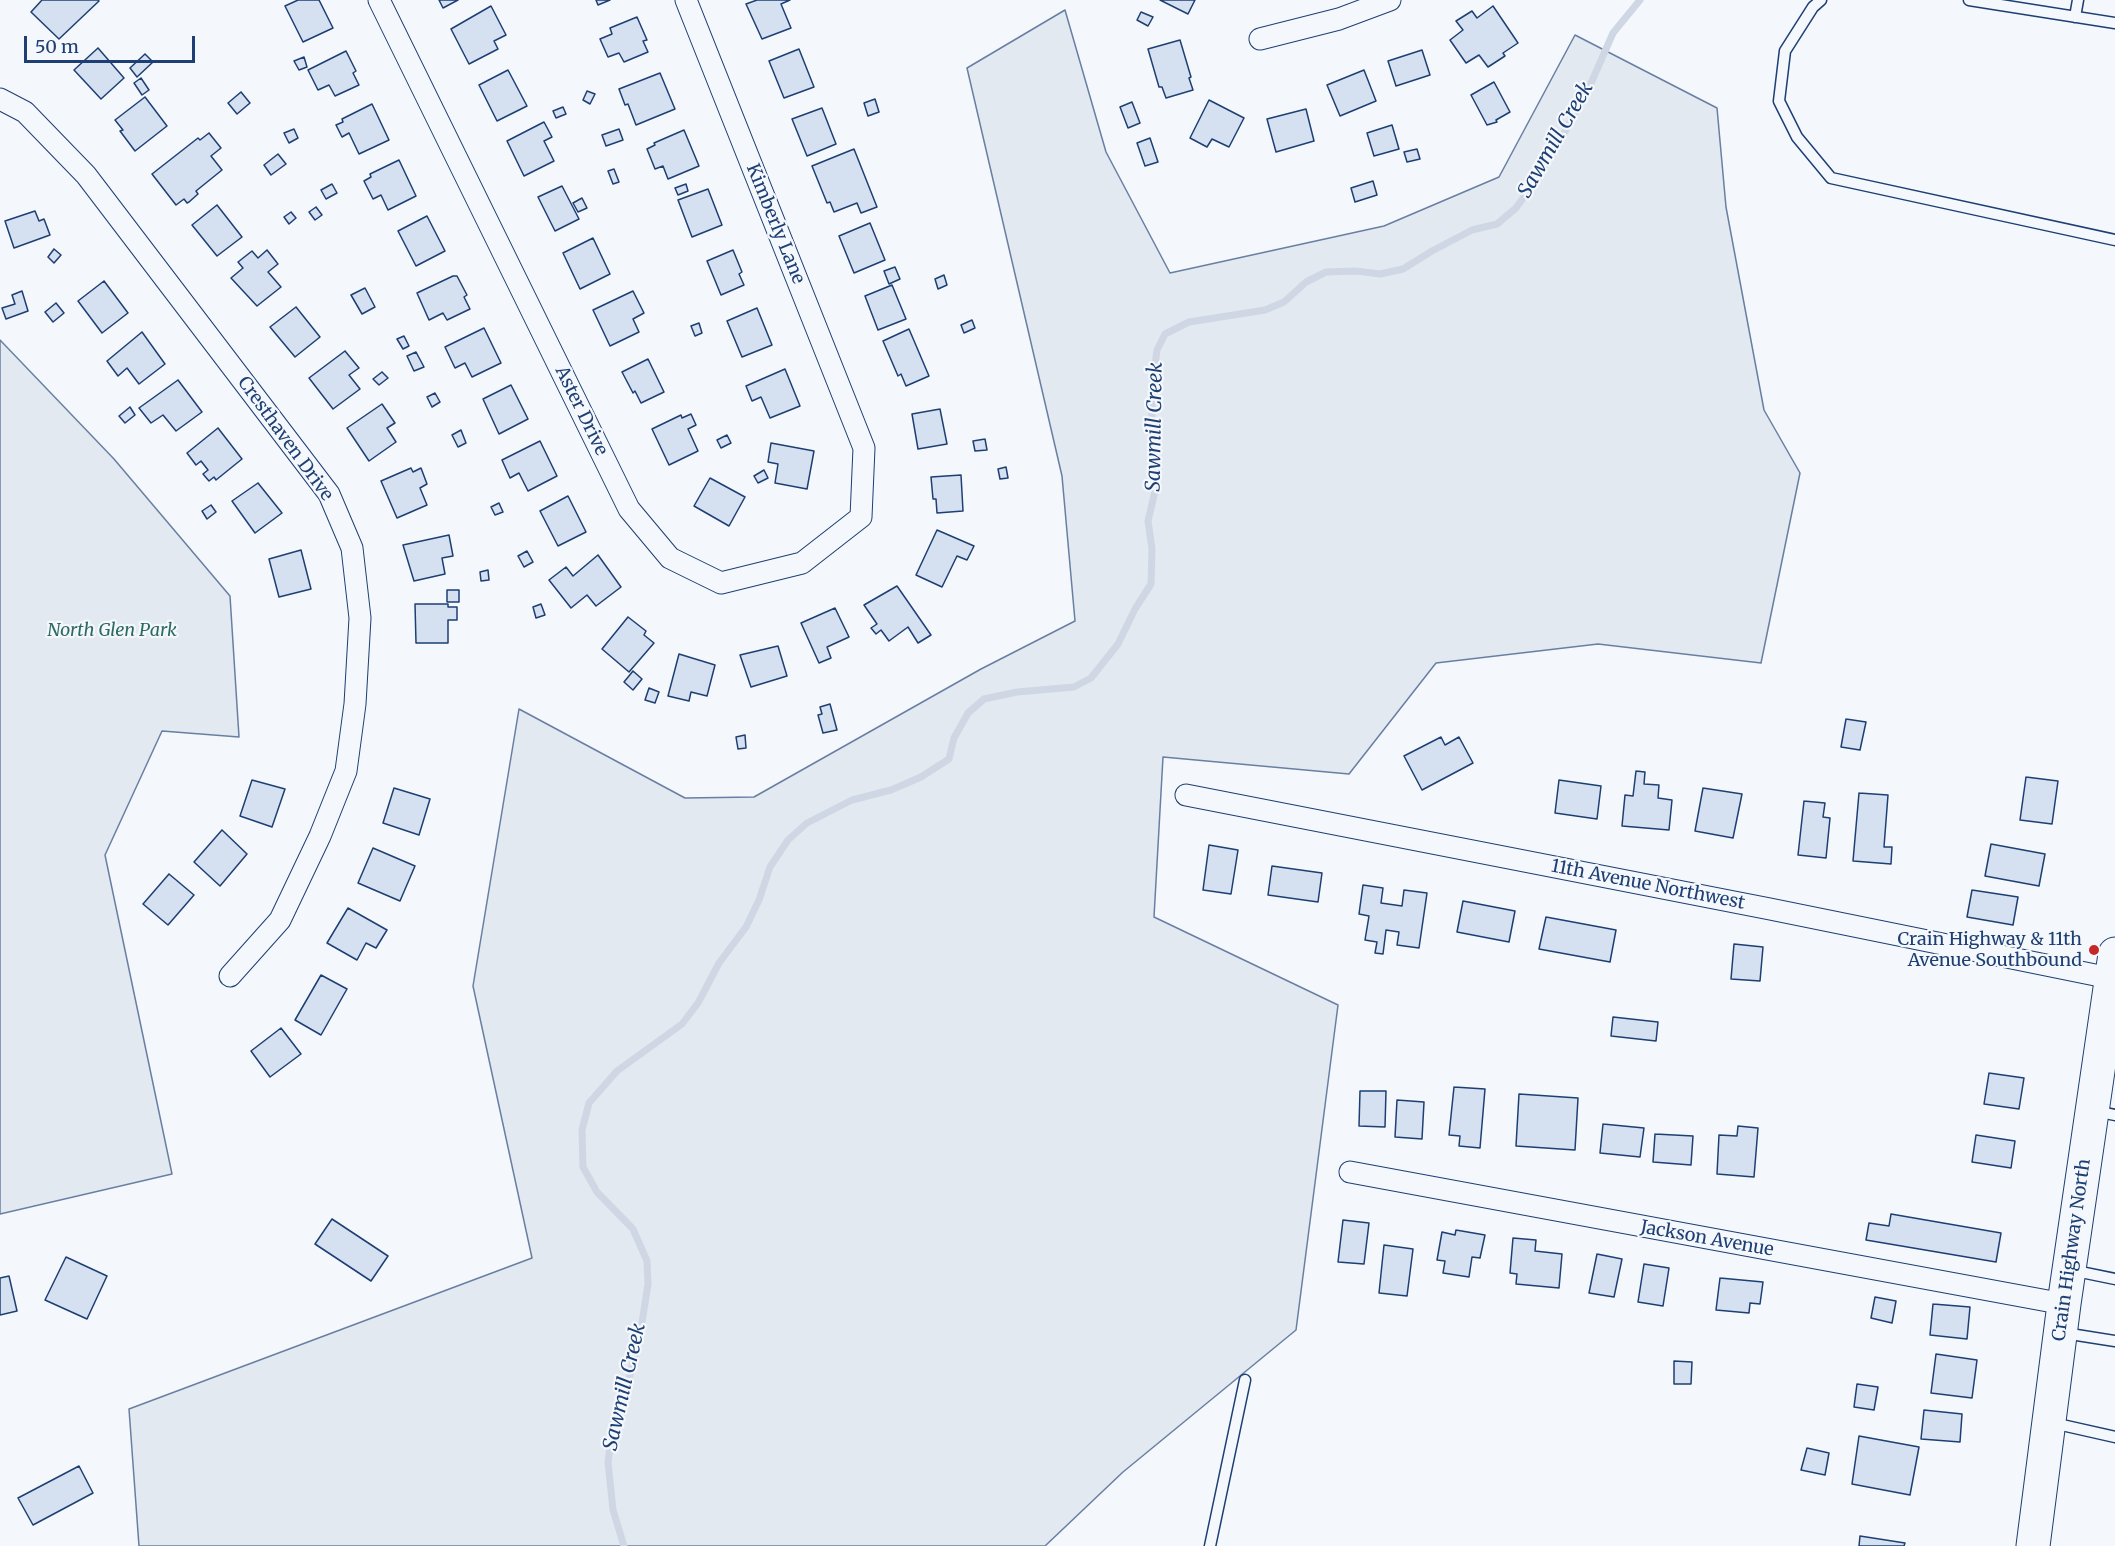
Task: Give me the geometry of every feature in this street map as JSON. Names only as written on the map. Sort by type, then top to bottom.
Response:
[{"type":"main road","name":"Crain Highway North","points":[[2033,1546],[2069,1270],[2103,1113],[2113,966]]},
{"type":"street","name":"Aster Drive","points":[[379,0],[629,509],[670,558],[721,583],[802,563],[861,517],[864,448]]},
{"type":"street","name":"Kimberly Lane","points":[[686,0],[864,448]]},
{"type":"street","points":[[1260,39],[1339,19],[1390,0]]},
{"type":"street","name":"Cresthaven Drive","points":[[0,99],[24,112],[86,175],[329,494],[352,548],[360,618],[355,704],[346,771],[320,836],[280,920],[230,976]]},
{"type":"street","name":"11th Avenue Northwest","points":[[1185,795],[1770,909],[2113,966]]},
{"type":"street","name":"Jackson Avenue","points":[[1350,1172],[2062,1318]]},
{"type":"lane","points":[[1821,0],[1813,7],[1785,51],[1779,100],[1797,137],[1831,178],[2115,240]]},
{"type":"lane","points":[[1969,0],[2115,23]]},
{"type":"lane","points":[[2074,17],[2078,0]]},
{"type":"lane","points":[[2069,1270],[2115,1279]]},
{"type":"lane","points":[[2062,1318],[2115,1341]]},
{"type":"lane","points":[[1210,1546],[1245,1380]]},
{"type":"lane","points":[[2050,1422],[2115,1437]]},
{"type":"green space","points":[[1065,10],[1106,152],[1170,273],[1384,226],[1499,177],[1575,35],[1717,108],[1726,207],[1764,410],[1800,473],[1761,663],[1598,644],[1436,663],[1349,774],[1163,757],[1154,917],[1338,1005],[1296,1330],[1123,1472],[1045,1546],[139,1546],[129,1409],[532,1258],[473,986],[519,709],[685,798],[754,797],[981,669],[1075,621],[1062,476],[967,68]]},
{"type":"green space","name":"North Glen Park","points":[[0,340],[114,459],[230,596],[239,737],[162,731],[105,855],[172,1174],[0,1214]]},
{"type":"building","points":[[42,0],[99,1],[59,39],[31,12]]},
{"type":"building","points":[[298,0],[319,0],[333,28],[303,42],[285,6]]},
{"type":"building","points":[[439,0],[458,0],[443,8]]},
{"type":"building","points":[[596,0],[610,0],[598,5]]},
{"type":"building","points":[[757,0],[790,0],[781,4],[791,28],[762,39],[746,4]]},
{"type":"building","points":[[1160,0],[1195,0],[1188,14]]},
{"type":"building","points":[[491,6],[506,35],[494,41],[498,49],[469,64],[451,29]]},
{"type":"building","points":[[1493,6],[1518,43],[1503,53],[1505,56],[1488,67],[1479,55],[1466,63],[1450,40],[1463,30],[1456,21],[1472,11],[1477,18]]},
{"type":"building","points":[[1141,12],[1153,17],[1148,26],[1137,20]]},
{"type":"building","points":[[637,17],[647,40],[643,41],[648,52],[624,62],[619,53],[608,57],[600,39],[612,34],[610,28]]},
{"type":"building","points":[[1180,40],[1193,90],[1166,98],[1162,87],[1159,87],[1148,49]]},
{"type":"building","points":[[98,48],[124,78],[101,99],[74,70]]},
{"type":"building","points":[[799,49],[814,87],[784,98],[769,61]]},
{"type":"building","points":[[1422,50],[1430,75],[1396,86],[1388,61]]},
{"type":"building","points":[[346,51],[356,71],[353,73],[359,85],[335,96],[329,85],[318,90],[308,70]]},
{"type":"building","points":[[145,54],[153,62],[137,77],[130,68]]},
{"type":"building","points":[[304,57],[307,67],[299,70],[294,61]]},
{"type":"building","points":[[508,70],[527,106],[497,121],[479,85]]},
{"type":"building","points":[[1364,70],[1376,101],[1340,116],[1327,85]]},
{"type":"building","points":[[660,73],[675,109],[636,125],[619,89]]},
{"type":"building","points":[[141,78],[149,90],[142,95],[134,83]]},
{"type":"building","points":[[1494,82],[1510,112],[1496,120],[1497,122],[1487,125],[1471,95]]},
{"type":"building","points":[[587,91],[595,94],[590,104],[583,100]]},
{"type":"building","points":[[241,92],[250,103],[237,114],[228,103]]},
{"type":"building","points":[[145,97],[167,126],[135,151],[115,120]]},
{"type":"building","points":[[875,99],[879,112],[868,116],[864,103]]},
{"type":"building","points":[[1209,100],[1244,118],[1229,147],[1212,139],[1207,147],[1190,138]]},
{"type":"building","points":[[1132,102],[1140,123],[1128,128],[1120,107]]},
{"type":"building","points":[[372,104],[389,140],[359,154],[349,133],[342,137],[336,125],[343,122],[342,119]]},
{"type":"building","points":[[563,107],[566,114],[556,118],[553,111]]},
{"type":"building","points":[[822,108],[836,144],[807,156],[792,119]]},
{"type":"building","points":[[1306,109],[1314,141],[1276,152],[1267,119]]},
{"type":"building","points":[[544,122],[552,137],[544,141],[554,161],[524,176],[507,141]]},
{"type":"building","points":[[1392,125],[1399,149],[1374,156],[1367,133]]},
{"type":"building","points":[[294,129],[298,138],[289,143],[284,133]]},
{"type":"building","points":[[619,129],[623,140],[606,146],[602,135]]},
{"type":"building","points":[[684,130],[699,166],[668,179],[663,166],[655,169],[647,149],[655,145],[654,143]]},
{"type":"building","points":[[209,133],[221,148],[211,156],[222,170],[196,191],[198,194],[189,202],[187,203],[184,199],[176,205],[152,174],[198,138],[200,140]]},
{"type":"building","points":[[1150,138],[1158,162],[1145,166],[1137,143]]},
{"type":"building","points":[[854,149],[877,207],[861,213],[857,203],[834,212],[830,202],[827,203],[812,166]]},
{"type":"building","points":[[1417,149],[1420,159],[1407,162],[1404,152]]},
{"type":"building","points":[[278,154],[286,164],[271,175],[264,165]]},
{"type":"building","points":[[399,160],[416,196],[388,210],[381,195],[373,199],[364,181],[371,177],[370,174]]},
{"type":"building","points":[[614,169],[619,182],[613,184],[608,171]]},
{"type":"building","points":[[1373,181],[1377,195],[1355,202],[1351,188]]},
{"type":"building","points":[[332,184],[337,193],[326,199],[321,190]]},
{"type":"building","points":[[686,184],[688,191],[678,195],[675,188]]},
{"type":"building","points":[[562,186],[579,219],[555,231],[538,197]]},
{"type":"building","points":[[708,189],[722,225],[692,237],[678,200]]},
{"type":"building","points":[[582,198],[587,208],[578,212],[573,203]]},
{"type":"building","points":[[217,205],[242,237],[217,256],[192,225]]},
{"type":"building","points":[[316,207],[322,215],[315,220],[309,212]]},
{"type":"building","points":[[35,211],[39,221],[44,219],[50,235],[14,248],[5,221]]},
{"type":"building","points":[[291,212],[296,218],[289,224],[284,217]]},
{"type":"building","points":[[427,216],[445,251],[416,266],[398,231]]},
{"type":"building","points":[[870,223],[885,260],[854,273],[839,236]]},
{"type":"building","points":[[593,238],[610,274],[580,289],[563,253]]},
{"type":"building","points":[[54,249],[61,255],[54,263],[48,257]]},
{"type":"building","points":[[267,250],[278,264],[268,272],[281,287],[257,306],[231,278],[243,268],[238,262],[252,251],[258,258]]},
{"type":"building","points":[[733,250],[742,272],[739,274],[744,285],[721,295],[707,261]]},
{"type":"building","points":[[895,267],[900,279],[889,284],[884,271]]},
{"type":"building","points":[[944,275],[947,285],[938,289],[935,279]]},
{"type":"building","points":[[457,276],[467,295],[464,297],[470,309],[447,320],[443,313],[429,320],[417,293]]},
{"type":"building","points":[[104,281],[128,313],[102,333],[78,301]]},
{"type":"building","points":[[892,285],[906,319],[878,330],[865,296]]},
{"type":"building","points":[[365,288],[375,307],[362,314],[351,295]]},
{"type":"building","points":[[22,291],[28,311],[6,319],[2,308],[15,304],[12,295]]},
{"type":"building","points":[[633,291],[644,313],[633,319],[639,332],[610,346],[593,310]]},
{"type":"building","points":[[56,303],[64,313],[53,322],[45,312]]},
{"type":"building","points":[[296,307],[320,337],[295,357],[270,327]]},
{"type":"building","points":[[757,308],[772,345],[742,357],[727,321]]},
{"type":"building","points":[[972,320],[975,328],[964,333],[961,325]]},
{"type":"building","points":[[699,323],[702,333],[695,336],[691,326]]},
{"type":"building","points":[[484,328],[501,363],[472,377],[465,363],[455,368],[445,347]]},
{"type":"building","points":[[909,329],[929,376],[906,386],[901,374],[898,376],[883,341]]},
{"type":"building","points":[[142,332],[165,364],[139,384],[127,368],[118,376],[107,361]]},
{"type":"building","points":[[404,336],[409,346],[403,349],[397,339]]},
{"type":"building","points":[[345,351],[359,368],[349,375],[360,389],[333,409],[309,378]]},
{"type":"building","points":[[416,352],[424,367],[414,371],[407,356]]},
{"type":"building","points":[[648,359],[664,392],[641,403],[622,372]]},
{"type":"building","points":[[785,369],[800,406],[770,418],[761,397],[752,401],[746,386]]},
{"type":"building","points":[[382,372],[388,378],[379,385],[373,379]]},
{"type":"building","points":[[178,380],[202,412],[176,431],[163,415],[151,423],[139,408]]},
{"type":"building","points":[[511,385],[528,419],[499,434],[483,399]]},
{"type":"building","points":[[435,393],[440,402],[432,407],[427,397]]},
{"type":"building","points":[[382,404],[395,423],[387,428],[396,442],[369,461],[347,428]]},
{"type":"building","points":[[130,407],[135,415],[125,423],[119,416]]},
{"type":"building","points":[[940,409],[947,444],[918,449],[912,414]]},
{"type":"building","points":[[691,414],[696,425],[688,429],[698,451],[669,465],[652,429],[681,415],[682,418]]},
{"type":"building","points":[[218,428],[242,459],[216,480],[214,477],[209,481],[203,474],[208,470],[201,461],[196,465],[187,453]]},
{"type":"building","points":[[461,430],[466,443],[458,447],[452,435]]},
{"type":"building","points":[[727,435],[731,443],[721,448],[717,440]]},
{"type":"building","points":[[985,439],[987,450],[975,451],[973,441]]},
{"type":"building","points":[[540,441],[557,476],[528,491],[519,473],[510,478],[502,460]]},
{"type":"building","points":[[771,443],[814,451],[807,489],[775,483],[778,464],[768,462]]},
{"type":"building","points":[[1006,467],[1008,478],[1000,479],[998,469]]},
{"type":"building","points":[[411,468],[413,472],[421,468],[427,484],[420,488],[427,505],[397,518],[381,481]]},
{"type":"building","points":[[764,470],[768,478],[758,483],[754,476]]},
{"type":"building","points":[[961,475],[963,511],[937,513],[931,477]]},
{"type":"building","points":[[710,478],[745,497],[729,526],[694,506]]},
{"type":"building","points":[[258,483],[282,513],[255,533],[232,501]]},
{"type":"building","points":[[568,496],[586,532],[558,546],[540,511]]},
{"type":"building","points":[[499,503],[503,512],[495,515],[491,507]]},
{"type":"building","points":[[211,505],[216,512],[207,519],[202,511]]},
{"type":"building","points":[[937,530],[974,546],[967,560],[957,556],[942,587],[916,575]]},
{"type":"building","points":[[449,535],[453,556],[442,558],[445,574],[414,581],[403,545]]},
{"type":"building","points":[[301,550],[311,589],[279,597],[269,559]]},
{"type":"building","points":[[527,551],[533,562],[524,567],[518,556]]},
{"type":"building","points":[[598,555],[621,587],[596,606],[587,595],[571,608],[549,580],[566,567],[573,576]]},
{"type":"building","points":[[488,570],[489,580],[481,581],[480,572]]},
{"type":"building","points":[[897,586],[931,635],[918,643],[908,627],[889,641],[881,630],[876,634],[871,628],[877,624],[864,605]]},
{"type":"building","points":[[447,590],[459,590],[459,602],[447,602]]},
{"type":"building","points":[[415,604],[448,604],[448,607],[457,607],[457,620],[448,620],[448,643],[416,643]]},
{"type":"building","points":[[541,604],[545,615],[536,618],[533,607]]},
{"type":"building","points":[[835,608],[849,637],[827,647],[831,658],[819,663],[801,623]]},
{"type":"building","points":[[628,617],[646,631],[644,635],[654,643],[629,672],[602,649]]},
{"type":"building","points":[[778,646],[787,676],[751,687],[740,655]]},
{"type":"building","points":[[679,654],[715,665],[707,696],[691,692],[689,701],[668,696]]},
{"type":"building","points":[[633,671],[642,679],[633,690],[624,682]]},
{"type":"building","points":[[649,688],[659,692],[655,703],[645,700]]},
{"type":"building","points":[[830,704],[837,730],[823,733],[818,715],[822,714],[820,707]]},
{"type":"building","points":[[1846,719],[1866,722],[1860,750],[1841,747]]},
{"type":"building","points":[[745,735],[746,748],[738,749],[736,737]]},
{"type":"building","points":[[1441,737],[1445,745],[1459,737],[1473,763],[1422,790],[1404,756]]},
{"type":"building","points":[[1636,771],[1645,772],[1644,784],[1659,785],[1658,798],[1672,800],[1669,830],[1622,826],[1625,795],[1633,796]]},
{"type":"building","points":[[2026,777],[2058,781],[2052,824],[2020,820]]},
{"type":"building","points":[[252,780],[285,789],[272,827],[240,816]]},
{"type":"building","points":[[1559,780],[1601,786],[1597,819],[1555,813]]},
{"type":"building","points":[[394,788],[430,799],[419,835],[383,823]]},
{"type":"building","points":[[1703,788],[1742,794],[1733,838],[1695,831]]},
{"type":"building","points":[[1859,793],[1888,795],[1884,847],[1892,847],[1891,864],[1853,861]]},
{"type":"building","points":[[1804,801],[1825,803],[1823,817],[1830,818],[1826,858],[1798,855]]},
{"type":"building","points":[[222,830],[247,854],[220,886],[194,862]]},
{"type":"building","points":[[1991,844],[2045,854],[2039,886],[1985,876]]},
{"type":"building","points":[[1209,845],[1238,850],[1231,894],[1203,890]]},
{"type":"building","points":[[373,848],[415,866],[400,901],[358,883]]},
{"type":"building","points":[[1272,866],[1322,873],[1318,902],[1268,895]]},
{"type":"building","points":[[169,874],[194,895],[168,925],[143,904]]},
{"type":"building","points":[[1363,885],[1383,888],[1381,903],[1402,906],[1404,890],[1427,893],[1419,948],[1397,945],[1399,932],[1386,930],[1383,954],[1375,953],[1377,942],[1365,940],[1369,916],[1359,914]]},
{"type":"building","points":[[1972,890],[2018,897],[2013,925],[1967,917]]},
{"type":"building","points":[[1463,901],[1515,911],[1509,942],[1457,932]]},
{"type":"building","points":[[348,908],[387,930],[376,948],[366,943],[357,960],[327,943]]},
{"type":"building","points":[[1546,917],[1616,930],[1610,962],[1539,949]]},
{"type":"building","points":[[1734,944],[1763,947],[1760,981],[1731,979]]},
{"type":"building","points":[[321,975],[347,989],[321,1035],[295,1020]]},
{"type":"building","points":[[1613,1017],[1658,1022],[1656,1041],[1611,1036]]},
{"type":"building","points":[[281,1028],[301,1054],[270,1077],[251,1051]]},
{"type":"building","points":[[1989,1073],[2024,1078],[2019,1109],[1984,1104]]},
{"type":"building","points":[[1454,1087],[1485,1089],[1480,1148],[1459,1146],[1460,1136],[1449,1135]]},
{"type":"building","points":[[1360,1091],[1386,1091],[1385,1127],[1359,1126]]},
{"type":"building","points":[[1519,1094],[1578,1098],[1575,1150],[1516,1146]]},
{"type":"building","points":[[1397,1100],[1424,1102],[1422,1139],[1395,1137]]},
{"type":"building","points":[[1603,1124],[1644,1128],[1640,1157],[1600,1153]]},
{"type":"building","points":[[1738,1126],[1758,1128],[1754,1177],[1717,1174],[1719,1135],[1737,1136]]},
{"type":"building","points":[[1655,1134],[1693,1136],[1691,1165],[1653,1162]]},
{"type":"building","points":[[1976,1135],[2015,1141],[2011,1168],[1972,1162]]},
{"type":"building","points":[[1891,1214],[2001,1233],[1996,1262],[1866,1240],[1869,1223],[1889,1226]]},
{"type":"building","points":[[332,1219],[388,1256],[371,1281],[315,1244]]},
{"type":"building","points":[[1343,1220],[1369,1223],[1364,1264],[1338,1262]]},
{"type":"building","points":[[1456,1230],[1485,1235],[1480,1258],[1472,1257],[1469,1277],[1443,1273],[1445,1261],[1437,1260],[1442,1232],[1455,1235]]},
{"type":"building","points":[[1513,1238],[1536,1240],[1535,1251],[1562,1254],[1559,1288],[1516,1284],[1517,1274],[1510,1273]]},
{"type":"building","points":[[1384,1245],[1413,1249],[1407,1296],[1379,1293]]},
{"type":"building","points":[[1597,1254],[1622,1259],[1614,1297],[1589,1293]]},
{"type":"building","points":[[66,1257],[107,1276],[87,1319],[45,1300]]},
{"type":"building","points":[[1644,1264],[1669,1268],[1663,1306],[1638,1302]]},
{"type":"building","points":[[9,1276],[17,1311],[0,1315],[0,1278]]},
{"type":"building","points":[[1720,1278],[1763,1282],[1760,1304],[1750,1303],[1749,1313],[1716,1310]]},
{"type":"building","points":[[1875,1297],[1896,1301],[1892,1323],[1871,1318]]},
{"type":"building","points":[[1933,1304],[1970,1307],[1967,1339],[1930,1335]]},
{"type":"building","points":[[1936,1354],[1977,1360],[1972,1398],[1931,1393]]},
{"type":"building","points":[[1674,1361],[1692,1362],[1691,1384],[1674,1384]]},
{"type":"building","points":[[1857,1384],[1878,1387],[1874,1410],[1854,1407]]},
{"type":"building","points":[[1924,1410],[1962,1414],[1960,1442],[1921,1439]]},
{"type":"building","points":[[1859,1436],[1919,1447],[1910,1495],[1852,1484]]},
{"type":"building","points":[[1807,1448],[1829,1453],[1825,1475],[1801,1470]]},
{"type":"building","points":[[79,1466],[93,1493],[33,1525],[18,1498]]},
{"type":"building","points":[[1860,1536],[1905,1543],[1904,1546],[1859,1546]]},
{"type":"waterway","name":"Sawmill Creek","points":[[624,1546],[613,1510],[608,1462],[613,1424],[629,1379],[641,1329],[648,1284],[647,1261],[633,1229],[597,1192],[583,1167],[582,1130],[589,1103],[617,1071],[682,1024],[698,1003],[719,963],[746,927],[759,900],[770,867],[788,840],[807,823],[852,800],[891,790],[921,777],[949,759],[954,738],[968,713],[984,699],[1017,692],[1074,687],[1091,678],[1118,644],[1135,609],[1151,584],[1152,549],[1148,521],[1156,487],[1151,441],[1153,381],[1157,350],[1165,334],[1189,322],[1265,310],[1284,302],[1306,282],[1326,272],[1356,271],[1380,274],[1403,269],[1472,230],[1497,224],[1516,208],[1536,180],[1592,81],[1613,33],[1640,0]]},
{"type":"place","name":"Crain Highway & 11th Avenue Southbound","points":[[2094,950]]}]
